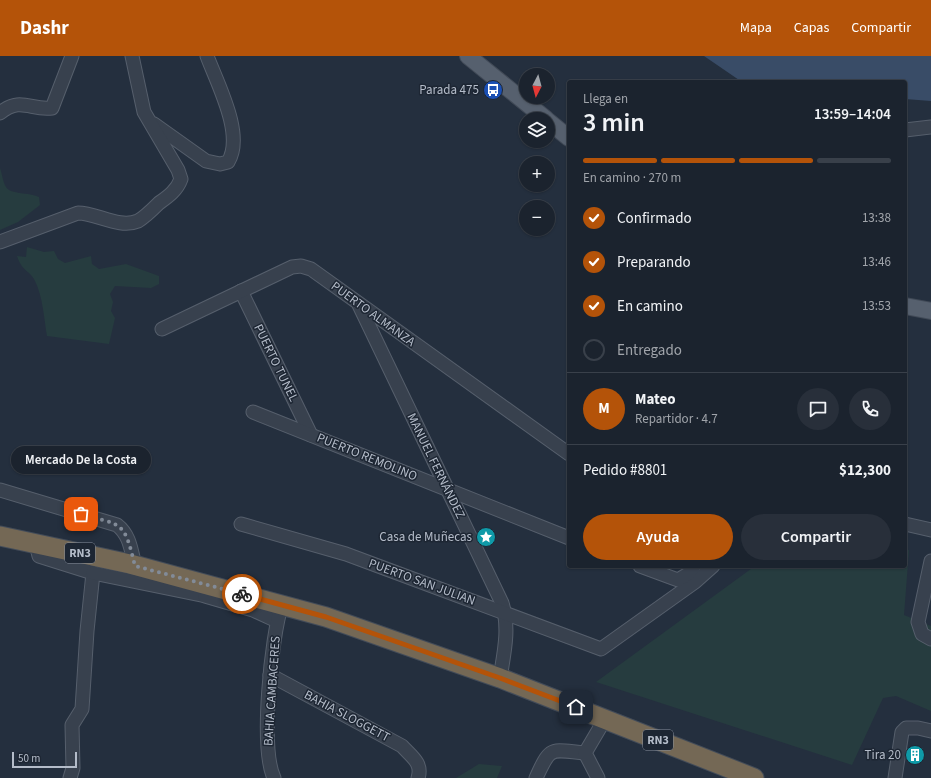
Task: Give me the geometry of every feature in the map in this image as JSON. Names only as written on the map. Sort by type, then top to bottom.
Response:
[{"type":"highway","name":"RN3","points":[[0,536],[135,566],[226,590],[279,613],[326,617],[500,678],[754,778]]},
{"type":"main road","points":[[468,56],[537,112]]},
{"type":"main road","points":[[555,127],[567,136]]},
{"type":"main road","points":[[907,306],[931,311]]},
{"type":"street","points":[[0,112],[6,108],[25,104],[46,109],[52,108],[72,56]]},
{"type":"street","points":[[0,242],[78,213],[86,213],[118,222],[129,223],[139,220],[176,189],[181,179],[178,170],[140,102],[132,56]]},
{"type":"street","points":[[149,120],[206,161],[220,164],[228,162],[232,156],[233,148],[231,122],[207,56]]},
{"type":"street","points":[[907,130],[931,127]]},
{"type":"street","name":"PUERTO ALMANZA","points":[[162,329],[292,266],[301,266],[311,269],[567,453]]},
{"type":"street","name":"PUERTO TUNEL","points":[[241,291],[311,435]]},
{"type":"street","name":"MANUEL FERNÁNDEZ","points":[[359,303],[505,613],[507,631],[500,678]]},
{"type":"street","name":"PUERTO REMOLINO","points":[[254,412],[567,537]]},
{"type":"street","points":[[0,490],[117,525],[124,530],[129,538],[135,566]]},
{"type":"street","name":"PUERTO SAN JULIAN","points":[[240,524],[346,554],[601,649],[696,582],[711,568]]},
{"type":"street","points":[[907,524],[931,530]]},
{"type":"street","points":[[36,544],[39,556],[93,573],[201,595],[253,610],[279,613]]},
{"type":"street","points":[[931,561],[918,622],[922,634],[931,639]]},
{"type":"street","points":[[645,568],[678,580],[691,570]]},
{"type":"street","points":[[70,778],[73,768],[72,725],[82,709],[87,631],[93,573]]},
{"type":"street","points":[[201,595],[214,594],[226,590]]},
{"type":"street","name":"BAHIA CAMBACERES","points":[[274,778],[270,770],[267,750],[270,675],[279,613]]},
{"type":"street","name":"BAHIA SLOGGETT","points":[[270,675],[402,746],[418,763],[420,773],[418,778]]},
{"type":"street","points":[[585,753],[605,719]]},
{"type":"street","points":[[895,778],[902,732],[906,728],[918,728],[931,731]]},
{"type":"street","points":[[536,778],[546,756],[555,750],[585,753]]},
{"type":"street","points":[[585,753],[598,778]]},
{"type":"green space","points":[[0,168],[4,183],[8,190],[35,195],[39,197],[40,205],[18,222],[0,230]]},
{"type":"green space","points":[[27,247],[44,252],[54,251],[58,259],[65,263],[91,256],[92,264],[99,269],[126,264],[159,276],[159,284],[151,288],[115,286],[110,294],[113,302],[111,311],[115,318],[109,344],[47,336],[42,301],[38,287],[33,277],[21,265],[17,256],[26,257]]},
{"type":"green space","points":[[907,550],[909,550],[904,615],[931,626],[931,711],[896,696],[883,698],[852,765],[596,682],[752,568],[907,568]]},
{"type":"green space","points":[[479,764],[502,766],[497,778],[456,778]]},
{"type":"water","points":[[704,56],[931,56],[931,101],[907,99],[907,80],[739,80]]},
{"type":"way so far","points":[[81,514],[117,525],[124,530],[129,538],[135,566],[242,594]]},
{"type":"place","name":"Parada 475","points":[[493,90]]},
{"type":"place","name":"Mercado De la Costa","points":[[81,514]]},
{"type":"place","name":"Casa de Muñecas","points":[[486,537]]},
{"type":"place","name":"Tira 20","points":[[915,755]]},
{"type":"route","points":[[242,594],[326,617],[500,678],[576,707]]}]
